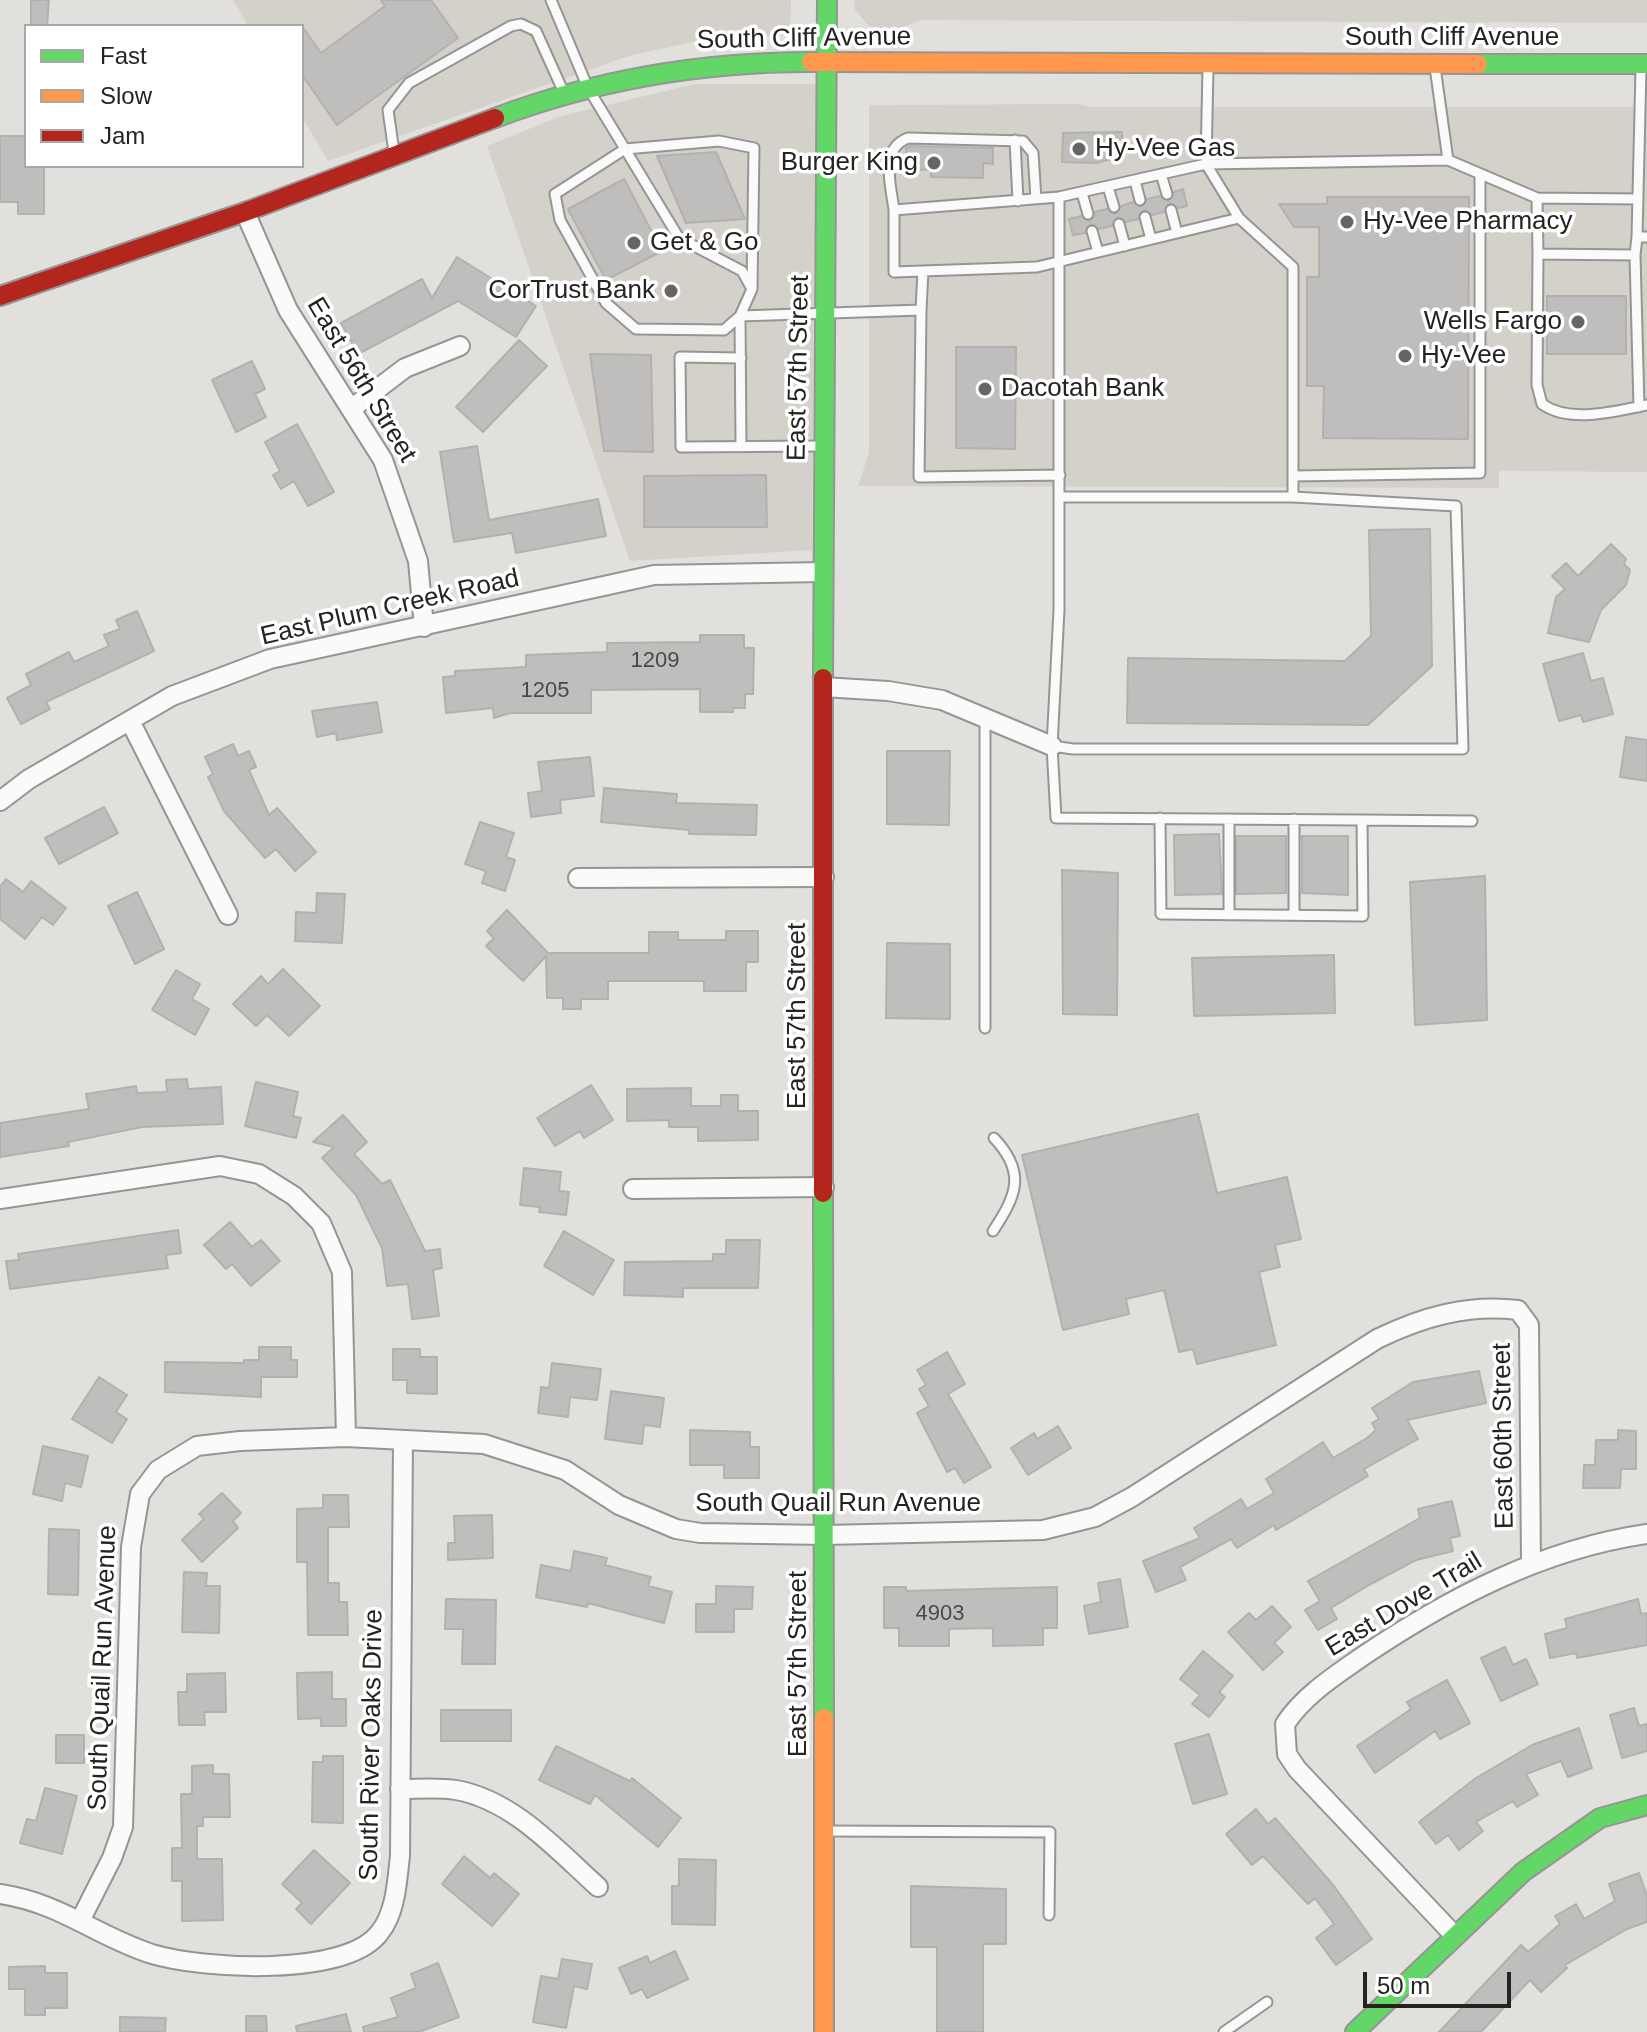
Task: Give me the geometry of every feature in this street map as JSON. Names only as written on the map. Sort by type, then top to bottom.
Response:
[{"type":"main road","name":"East 57th Street","points":[[824,2032],[823,572],[827,0]]},
{"type":"main road","name":"South Cliff Avenue","points":[[0,296],[245,212],[565,95],[699,66],[828,62],[1644,64]]},
{"type":"main road","points":[[1355,2032],[1523,1872],[1600,1818],[1647,1805]]},
{"type":"street","name":"East 56th Street","points":[[245,212],[288,310],[383,460],[406,517],[418,561],[424,627]]},
{"type":"street","points":[[351,409],[405,368],[460,346]]},
{"type":"street","name":"East Plum Creek Road","points":[[0,801],[29,779],[184,691],[270,659],[654,575],[823,572]]},
{"type":"street","points":[[823,687],[907,693],[942,700],[1052,746]]},
{"type":"street","points":[[130,721],[228,915]]},
{"type":"street","points":[[578,878],[824,877]]},
{"type":"street","points":[[0,1199],[220,1166],[259,1174],[294,1196],[321,1223],[342,1272],[346,1437]]},
{"type":"street","points":[[633,1189],[824,1187]]},
{"type":"street","name":"South Quail Run Avenue","points":[[81,1919],[123,1827],[131,1547],[140,1494],[158,1470],[197,1446],[346,1437],[484,1444],[530,1456],[565,1470],[619,1505],[676,1529],[700,1533],[825,1535],[1066,1526],[1095,1517],[1132,1497],[1339,1360],[1411,1322],[1474,1308],[1518,1310]]},
{"type":"street","name":"East 60th Street","points":[[1518,1310],[1529,1325],[1531,1565]]},
{"type":"street","name":"South River Oaks Drive","points":[[0,1894],[38,1901],[81,1919],[115,1940],[155,1955],[197,1962],[303,1965],[345,1957],[368,1945],[390,1915],[400,1856],[403,1440]]},
{"type":"street","name":"East Dove Trail","points":[[1454,1935],[1297,1769],[1287,1754],[1285,1724],[1306,1700],[1388,1639],[1451,1601],[1531,1565],[1647,1534]]},
{"type":"street","points":[[400,1789],[453,1790],[486,1800],[529,1826],[598,1887]]},
{"type":"lane","points":[[551,0],[588,88],[679,238],[742,271],[752,289]]},
{"type":"lane","points":[[395,155],[388,110],[404,87],[511,26],[521,24],[536,31],[565,95]]},
{"type":"lane","points":[[1209,64],[1206,164],[1239,218],[1293,267],[1293,497]]},
{"type":"lane","points":[[1537,198],[1537,385],[1542,404],[1552,412],[1618,414],[1643,406],[1635,255],[1642,237],[1638,199],[1643,173],[1644,64]]},
{"type":"lane","points":[[1435,65],[1448,160]]},
{"type":"lane","points":[[1036,199],[1033,153],[1023,141],[908,138],[898,142],[890,152],[889,169],[894,210],[894,272],[1037,267],[1239,218]]},
{"type":"lane","points":[[1015,140],[1018,201]]},
{"type":"lane","points":[[719,141],[754,148],[752,289],[740,316],[724,330],[636,329],[606,303],[560,220],[555,194],[625,149],[719,141]]},
{"type":"lane","points":[[894,210],[1059,197],[1206,164],[1448,160],[1537,198],[1638,199]]},
{"type":"lane","points":[[1161,174],[1167,194]]},
{"type":"lane","points":[[1293,476],[1480,473],[1480,174]]},
{"type":"lane","points":[[1135,181],[1140,200]]},
{"type":"lane","points":[[1108,187],[1114,207]]},
{"type":"lane","points":[[1082,193],[1088,214]]},
{"type":"lane","points":[[1059,197],[1059,610],[1052,746],[1056,818],[1472,821]]},
{"type":"lane","points":[[1171,210],[1177,233]]},
{"type":"lane","points":[[1145,217],[1151,239]]},
{"type":"lane","points":[[1119,224],[1125,246]]},
{"type":"lane","points":[[1092,231],[1098,252]]},
{"type":"lane","points":[[1538,254],[1635,255]]},
{"type":"lane","points":[[923,271],[919,477],[1060,475]]},
{"type":"lane","points":[[740,316],[921,310]]},
{"type":"lane","points":[[740,316],[741,447]]},
{"type":"lane","points":[[741,358],[680,357],[681,447],[824,446]]},
{"type":"lane","points":[[1052,746],[1073,749],[1463,749],[1456,506],[1293,497],[1060,497]]},
{"type":"lane","points":[[985,716],[985,1028]]},
{"type":"lane","points":[[1160,818],[1161,914],[1229,915],[1363,916],[1362,820]]},
{"type":"lane","points":[[1229,819],[1229,915]]},
{"type":"lane","points":[[1294,819],[1294,915]]},
{"type":"lane","points":[[993,1231],[1013,1201],[1015,1177],[1009,1154],[994,1138]]},
{"type":"lane","points":[[825,1831],[1050,1832],[1049,1915]]},
{"type":"lane","points":[[1224,2032],[1267,2002]]},
{"type":"shaded area","points":[[233,0],[791,0],[790,34],[693,42],[632,55],[328,161],[304,120],[304,24],[247,24]]},
{"type":"shaded area","points":[[854,0],[1647,0],[1647,23],[921,20],[901,28],[876,30],[855,10]]},
{"type":"shaded area","points":[[695,84],[817,84],[812,550],[630,561],[487,146],[561,116]]},
{"type":"shaded area","points":[[1076,104],[1092,107],[1647,107],[1647,472],[1499,471],[1499,488],[858,486],[869,453],[869,105]]},
{"type":"building","points":[[31,0],[49,0],[47,24],[31,24]]},
{"type":"building","points":[[381,0],[431,0],[458,38],[337,125],[304,78],[304,29],[321,53],[385,6]]},
{"type":"building","points":[[1122,132],[1123,156],[1096,163],[1062,162],[1063,133]]},
{"type":"building","points":[[0,136],[24,136],[24,168],[44,168],[44,214],[18,214],[18,202],[0,202]]},
{"type":"building","points":[[906,148],[993,148],[993,164],[983,163],[983,178],[931,177],[931,170],[906,169]]},
{"type":"building","points":[[716,152],[745,219],[686,223],[657,156]]},
{"type":"building","points":[[624,179],[662,251],[606,280],[568,209]]},
{"type":"building","points":[[1183,189],[1187,206],[1178,208],[1170,203],[1164,212],[1152,215],[1144,210],[1138,219],[1126,222],[1118,217],[1112,226],[1099,229],[1091,224],[1085,233],[1073,235],[1069,219],[1081,216],[1089,221],[1095,212],[1107,209],[1115,214],[1121,206],[1133,202],[1141,207],[1147,199],[1160,196],[1168,201],[1174,192]]},
{"type":"building","points":[[1327,197],[1469,197],[1468,439],[1323,438],[1324,386],[1307,386],[1307,277],[1319,277],[1319,227],[1294,227],[1279,204],[1327,204]]},
{"type":"building","points":[[457,257],[536,306],[516,337],[458,301],[358,354],[341,323],[422,279],[432,298]]},
{"type":"building","points":[[1547,296],[1626,296],[1626,354],[1547,354]]},
{"type":"building","points":[[519,340],[547,366],[483,432],[456,407]]},
{"type":"building","points":[[956,347],[1016,347],[1015,449],[956,448]]},
{"type":"building","points":[[590,354],[651,355],[653,452],[604,451]]},
{"type":"building","points":[[252,361],[265,389],[255,394],[266,417],[236,432],[212,380]]},
{"type":"building","points":[[297,424],[334,492],[308,506],[294,481],[281,489],[273,475],[280,471],[265,442]]},
{"type":"building","points":[[477,446],[489,520],[598,499],[606,536],[516,553],[512,533],[454,542],[440,452]]},
{"type":"building","points":[[766,475],[767,527],[644,527],[644,476]]},
{"type":"building","points":[[1430,529],[1432,666],[1368,725],[1127,723],[1128,658],[1345,661],[1371,636],[1369,530]]},
{"type":"building","points":[[1611,544],[1626,559],[1624,564],[1630,570],[1626,585],[1601,610],[1589,642],[1548,633],[1556,597],[1565,589],[1552,576],[1566,563],[1578,576]]},
{"type":"building","points":[[137,611],[154,651],[46,702],[50,709],[21,724],[7,698],[31,685],[26,674],[69,652],[74,662],[109,646],[104,635],[120,629],[116,620]]},
{"type":"building","points":[[700,635],[744,635],[744,648],[754,648],[753,694],[745,694],[745,708],[733,708],[733,712],[700,712],[700,689],[591,690],[591,713],[510,713],[494,718],[493,708],[446,713],[443,677],[455,676],[455,671],[526,667],[526,655],[607,652],[607,643],[700,642]]},
{"type":"building","points":[[1583,653],[1591,681],[1603,678],[1613,714],[1583,722],[1581,715],[1559,721],[1543,664]]},
{"type":"building","points":[[377,702],[382,732],[337,740],[336,733],[317,737],[312,711]]},
{"type":"building","points":[[1626,737],[1647,740],[1647,781],[1620,777]]},
{"type":"building","points":[[233,744],[238,756],[249,751],[256,767],[249,770],[269,815],[277,808],[316,852],[295,871],[276,849],[265,858],[224,811],[208,777],[213,774],[205,757]]},
{"type":"building","points":[[887,751],[950,751],[949,825],[887,824]]},
{"type":"building","points":[[590,757],[594,796],[560,800],[561,813],[531,817],[528,793],[542,791],[538,762]]},
{"type":"building","points":[[604,788],[677,794],[676,803],[757,805],[756,835],[689,834],[689,830],[601,822]]},
{"type":"building","points":[[104,807],[118,833],[59,864],[45,838]]},
{"type":"building","points":[[480,822],[514,833],[506,857],[515,860],[505,891],[482,883],[486,871],[465,864]]},
{"type":"building","points":[[1219,834],[1222,894],[1175,895],[1174,835]]},
{"type":"building","points":[[1236,836],[1286,836],[1286,893],[1236,894]]},
{"type":"building","points":[[1302,836],[1348,836],[1348,895],[1302,893]]},
{"type":"building","points":[[1062,870],[1118,873],[1117,1015],[1063,1014]]},
{"type":"building","points":[[1485,876],[1487,1020],[1415,1025],[1410,882]]},
{"type":"building","points":[[6,879],[23,892],[31,881],[66,908],[53,925],[42,917],[25,939],[0,919],[0,887]]},
{"type":"building","points":[[137,892],[164,949],[135,964],[108,906]]},
{"type":"building","points":[[317,893],[345,894],[342,943],[295,941],[296,912],[316,913]]},
{"type":"building","points":[[507,910],[548,953],[649,953],[649,932],[678,932],[678,940],[726,940],[726,931],[758,931],[758,962],[746,962],[746,991],[704,991],[704,981],[608,981],[608,999],[581,999],[581,1009],[563,1009],[563,998],[547,998],[546,956],[523,981],[486,946],[494,938],[487,931]]},
{"type":"building","points":[[887,943],[950,944],[950,1019],[886,1018]]},
{"type":"building","points":[[1334,955],[1335,1013],[1194,1016],[1192,958]]},
{"type":"building","points":[[283,969],[320,1006],[289,1036],[267,1015],[256,1026],[233,1004],[261,976],[268,984]]},
{"type":"building","points":[[176,970],[200,984],[192,999],[209,1009],[195,1035],[152,1010]]},
{"type":"building","points":[[187,1079],[188,1089],[221,1087],[223,1124],[142,1127],[68,1142],[69,1146],[0,1157],[0,1123],[89,1109],[86,1094],[136,1086],[137,1093],[167,1092],[166,1080]]},
{"type":"building","points":[[256,1082],[298,1092],[293,1116],[301,1118],[296,1138],[245,1126]]},
{"type":"building","points":[[591,1085],[613,1120],[584,1138],[580,1131],[555,1146],[537,1118]]},
{"type":"building","points":[[691,1088],[691,1106],[721,1106],[721,1095],[738,1095],[738,1111],[758,1111],[758,1140],[698,1141],[698,1127],[669,1127],[669,1120],[627,1121],[627,1089]]},
{"type":"building","points":[[1198,1114],[1217,1193],[1287,1177],[1301,1239],[1275,1245],[1280,1267],[1259,1272],[1276,1345],[1197,1364],[1193,1349],[1179,1352],[1164,1290],[1126,1299],[1129,1314],[1063,1330],[1022,1155]]},
{"type":"building","points":[[343,1115],[367,1142],[354,1154],[382,1184],[390,1180],[425,1251],[440,1249],[442,1268],[433,1270],[439,1316],[412,1319],[408,1284],[387,1286],[382,1248],[356,1195],[322,1158],[334,1147],[313,1142]]},
{"type":"building","points":[[524,1168],[561,1172],[559,1191],[569,1192],[566,1215],[539,1212],[540,1207],[520,1205]]},
{"type":"building","points":[[230,1222],[252,1247],[261,1240],[280,1261],[251,1286],[232,1264],[226,1269],[204,1245]]},
{"type":"building","points":[[178,1230],[181,1253],[166,1255],[168,1268],[10,1289],[6,1261],[19,1260],[18,1254]]},
{"type":"building","points":[[564,1231],[614,1260],[593,1295],[544,1266]]},
{"type":"building","points":[[726,1240],[760,1240],[758,1288],[683,1288],[683,1297],[624,1295],[625,1262],[713,1261],[713,1254],[726,1254]]},
{"type":"building","points":[[259,1347],[291,1347],[291,1360],[297,1360],[297,1377],[261,1377],[261,1397],[165,1392],[165,1362],[244,1363],[244,1360],[259,1360]]},
{"type":"building","points":[[393,1349],[420,1349],[420,1357],[437,1357],[437,1394],[407,1393],[407,1380],[393,1380]]},
{"type":"building","points":[[947,1352],[965,1384],[948,1394],[991,1467],[964,1483],[955,1468],[947,1472],[917,1413],[929,1406],[919,1389],[926,1385],[917,1370]]},
{"type":"building","points":[[552,1363],[601,1369],[597,1400],[570,1397],[568,1417],[538,1413],[541,1387],[549,1388]]},
{"type":"building","points":[[1479,1371],[1486,1403],[1407,1420],[1418,1439],[1364,1469],[1368,1476],[1276,1530],[1274,1525],[1237,1548],[1231,1539],[1180,1567],[1186,1580],[1156,1592],[1143,1561],[1200,1538],[1194,1528],[1241,1499],[1247,1509],[1274,1493],[1266,1479],[1323,1442],[1333,1458],[1367,1438],[1376,1430],[1372,1423],[1379,1419],[1372,1408],[1413,1382]]},
{"type":"building","points":[[99,1377],[127,1395],[116,1412],[127,1419],[112,1443],[72,1419]]},
{"type":"building","points":[[611,1391],[664,1398],[660,1427],[644,1425],[642,1444],[605,1439]]},
{"type":"building","points":[[1058,1426],[1071,1448],[1028,1475],[1011,1448],[1034,1433],[1037,1439]]},
{"type":"building","points":[[690,1430],[750,1432],[750,1447],[759,1447],[759,1478],[724,1478],[724,1465],[690,1465]]},
{"type":"building","points":[[1618,1430],[1636,1431],[1636,1469],[1621,1469],[1620,1488],[1583,1488],[1584,1465],[1595,1465],[1596,1440],[1618,1440]]},
{"type":"building","points":[[43,1446],[88,1456],[81,1487],[65,1483],[62,1501],[33,1494]]},
{"type":"building","points":[[222,1493],[241,1513],[233,1521],[238,1528],[202,1562],[182,1540],[204,1519],[199,1514]]},
{"type":"building","points":[[323,1495],[348,1495],[349,1527],[328,1527],[328,1583],[339,1583],[339,1602],[347,1602],[348,1635],[308,1635],[307,1562],[297,1562],[297,1509],[323,1508]]},
{"type":"building","points":[[1452,1501],[1460,1536],[1450,1538],[1453,1551],[1416,1560],[1369,1585],[1331,1608],[1337,1619],[1318,1630],[1305,1610],[1320,1601],[1308,1581],[1420,1518],[1418,1509]]},
{"type":"building","points":[[492,1515],[493,1558],[448,1560],[448,1543],[455,1543],[454,1516]]},
{"type":"building","points":[[49,1529],[79,1530],[78,1595],[48,1594]]},
{"type":"building","points":[[574,1551],[607,1558],[605,1565],[651,1577],[648,1586],[672,1592],[664,1623],[588,1603],[587,1607],[536,1597],[541,1565],[571,1571]]},
{"type":"building","points":[[184,1572],[207,1573],[206,1586],[220,1586],[219,1633],[182,1632]]},
{"type":"building","points":[[1120,1579],[1128,1627],[1089,1634],[1084,1606],[1101,1602],[1098,1583]]},
{"type":"building","points":[[716,1586],[753,1587],[752,1609],[734,1609],[734,1632],[696,1632],[696,1604],[716,1604]]},
{"type":"building","points":[[884,1587],[906,1587],[906,1591],[1057,1587],[1057,1628],[1043,1628],[1043,1645],[993,1646],[993,1628],[949,1629],[949,1646],[899,1646],[899,1628],[884,1628]]},
{"type":"building","points":[[446,1599],[496,1600],[495,1664],[462,1664],[463,1629],[445,1629]]},
{"type":"building","points":[[1638,1599],[1641,1614],[1647,1613],[1647,1645],[1577,1658],[1576,1653],[1550,1658],[1545,1634],[1567,1628],[1565,1619]]},
{"type":"building","points":[[1272,1606],[1291,1627],[1274,1643],[1283,1652],[1263,1670],[1228,1632],[1249,1613],[1256,1620]]},
{"type":"building","points":[[1505,1647],[1513,1665],[1526,1659],[1538,1684],[1501,1701],[1481,1658]]},
{"type":"building","points":[[1203,1651],[1233,1676],[1219,1692],[1225,1697],[1209,1717],[1192,1704],[1200,1695],[1180,1679]]},
{"type":"building","points":[[332,1672],[332,1699],[346,1699],[346,1726],[321,1726],[321,1718],[298,1719],[297,1673]]},
{"type":"building","points":[[225,1673],[226,1712],[204,1712],[205,1725],[179,1725],[178,1692],[187,1692],[187,1674]]},
{"type":"building","points":[[1447,1680],[1470,1723],[1440,1739],[1435,1731],[1375,1773],[1357,1746],[1411,1709],[1407,1702]]},
{"type":"building","points":[[1634,1708],[1639,1726],[1647,1724],[1647,1751],[1622,1758],[1610,1715]]},
{"type":"building","points":[[441,1710],[511,1710],[511,1741],[441,1741]]},
{"type":"building","points":[[1579,1728],[1592,1768],[1568,1777],[1561,1761],[1526,1774],[1538,1795],[1517,1807],[1513,1801],[1476,1822],[1483,1831],[1459,1850],[1448,1835],[1436,1844],[1419,1822],[1476,1778],[1532,1745]]},
{"type":"building","points":[[1209,1734],[1227,1794],[1193,1804],[1175,1744]]},
{"type":"building","points":[[56,1735],[84,1735],[84,1763],[56,1763]]},
{"type":"building","points":[[556,1746],[630,1781],[632,1778],[681,1818],[658,1847],[595,1795],[590,1804],[539,1780]]},
{"type":"building","points":[[323,1756],[343,1756],[343,1823],[312,1822],[313,1762],[323,1762]]},
{"type":"building","points":[[213,1765],[213,1774],[229,1774],[230,1817],[203,1817],[203,1826],[197,1826],[197,1859],[222,1859],[223,1920],[182,1921],[182,1881],[172,1881],[172,1848],[182,1848],[181,1794],[192,1794],[192,1766]]},
{"type":"building","points":[[45,1788],[77,1796],[62,1854],[20,1843],[27,1819],[36,1821]]},
{"type":"building","points":[[1256,1809],[1268,1824],[1275,1818],[1334,1886],[1372,1939],[1336,1965],[1316,1938],[1334,1924],[1315,1898],[1308,1904],[1263,1856],[1252,1865],[1226,1834]]},
{"type":"building","points":[[314,1850],[350,1883],[311,1924],[296,1909],[302,1903],[282,1884]]},
{"type":"building","points":[[464,1856],[490,1878],[494,1873],[519,1894],[492,1926],[442,1884]]},
{"type":"building","points":[[679,1859],[716,1860],[715,1925],[672,1924],[672,1886],[679,1886]]},
{"type":"building","points":[[1639,1873],[1647,1896],[1647,1922],[1627,1929],[1565,1965],[1567,1968],[1541,1992],[1530,1980],[1481,2032],[1439,2032],[1521,1945],[1528,1952],[1560,1924],[1555,1916],[1576,1904],[1584,1919],[1615,1901],[1609,1884]]},
{"type":"building","points":[[911,1886],[1006,1889],[1006,1944],[983,1944],[983,2032],[937,2032],[937,1947],[911,1947]]},
{"type":"building","points":[[675,1951],[688,1979],[647,1998],[642,1989],[631,1994],[619,1968],[647,1956],[650,1963]]},
{"type":"building","points":[[562,1959],[592,1964],[587,1989],[574,1986],[566,2028],[533,2022],[541,1976],[558,1979]]},
{"type":"building","points":[[438,1963],[459,2017],[419,2032],[364,2032],[363,2027],[398,2017],[391,1998],[416,1988],[411,1974]]},
{"type":"building","points":[[45,1966],[45,1973],[67,1973],[67,2008],[45,2008],[45,2015],[25,2015],[25,1989],[9,1989],[9,1967]]},
{"type":"building","points":[[346,2014],[351,2032],[297,2032],[296,2026]]},
{"type":"building","points":[[246,2016],[266,2016],[267,2032],[246,2032]]},
{"type":"building","points":[[120,2017],[166,2018],[165,2032],[120,2032]]},
{"type":"traffic: fast","points":[[823,678],[827,0]]},
{"type":"traffic: fast","points":[[495,118],[572,93],[651,75],[730,65],[811,62]]},
{"type":"traffic: fast","points":[[1478,64],[1647,64]]},
{"type":"traffic: fast","points":[[823,1193],[824,1718]]},
{"type":"traffic: fast","points":[[1355,2032],[1523,1872],[1600,1818],[1647,1805]]},
{"type":"traffic: slow","points":[[811,62],[1478,64]]},
{"type":"traffic: slow","points":[[824,1718],[824,2032]]},
{"type":"traffic: jam","points":[[0,296],[245,212],[495,118]]},
{"type":"traffic: jam","points":[[823,678],[823,1193]]},
{"type":"place","name":"Hy-Vee Gas","points":[[1079,149]]},
{"type":"place","name":"Burger King","points":[[934,163]]},
{"type":"place","name":"Hy-Vee Pharmacy","points":[[1347,222]]},
{"type":"place","name":"Get & Go","points":[[634,243]]},
{"type":"place","name":"CorTrust Bank","points":[[671,291]]},
{"type":"place","name":"Wells Fargo","points":[[1578,322]]},
{"type":"place","name":"Hy-Vee","points":[[1405,356]]},
{"type":"place","name":"Dacotah Bank","points":[[985,389]]}]
